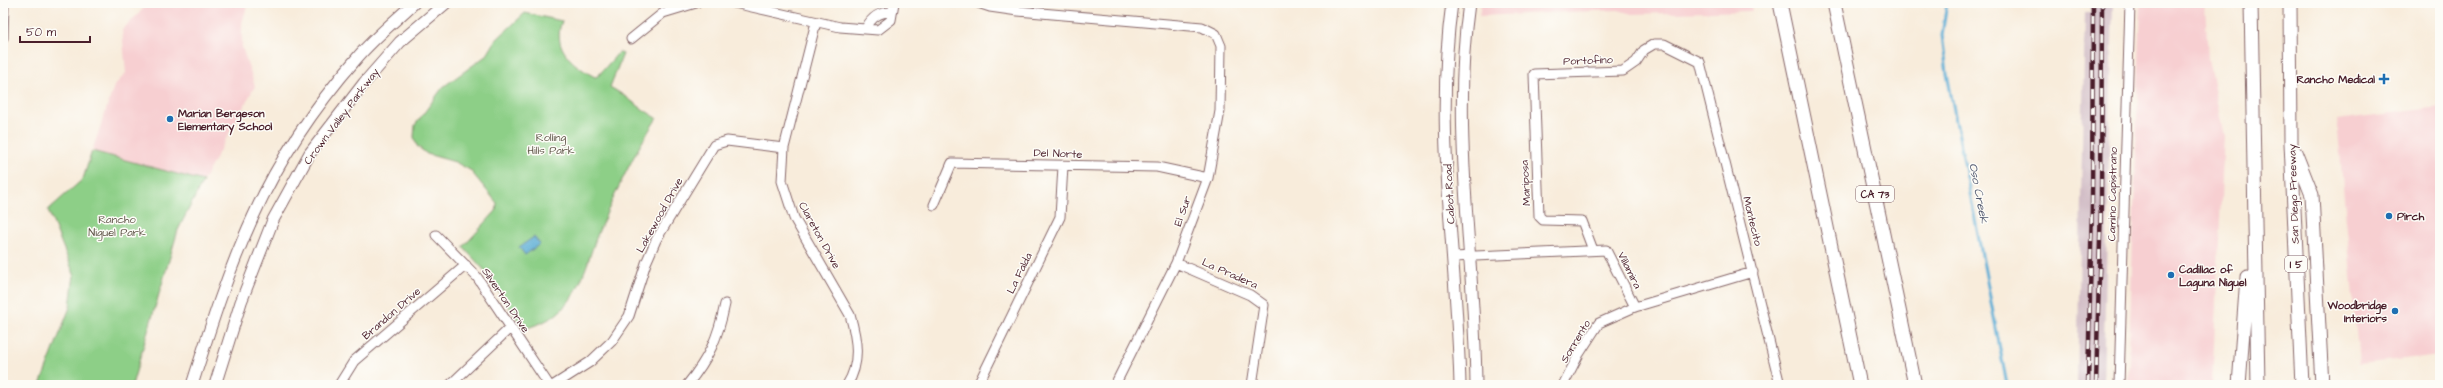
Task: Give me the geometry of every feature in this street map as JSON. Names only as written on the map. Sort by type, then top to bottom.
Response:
[{"type":"highway","points":[[1780,3],[1860,385]]},
{"type":"highway","name":"CA 73","points":[[1834,3],[1915,385]]},
{"type":"highway","points":[[2251,3],[2253,207],[2258,385]]},
{"type":"highway","name":"San Diego Freeway","points":[[2290,3],[2291,143],[2302,385]]},
{"type":"highway","points":[[2291,143],[2312,196],[2322,385]]},
{"type":"highway","points":[[2239,385],[2253,207]]},
{"type":"main road","name":"Crown Valley Parkway","points":[[192,385],[239,248],[270,182],[309,119],[358,57],[414,3]]},
{"type":"main road","name":"Crown Valley Parkway","points":[[215,385],[255,265],[284,200],[310,154],[364,83],[400,42],[446,3]]},
{"type":"main road","name":"Cabot Road","points":[[1452,3],[1446,55],[1444,112],[1460,385]]},
{"type":"main road","name":"Cabot Road","points":[[1469,3],[1463,61],[1462,115],[1476,385]]},
{"type":"main road","points":[[386,29],[400,42]]},
{"type":"street","points":[[3,38],[4,3]]},
{"type":"street","points":[[631,39],[663,13],[696,3]]},
{"type":"street","points":[[734,3],[840,27],[878,30],[886,26],[891,20],[893,7]]},
{"type":"street","name":"El Sur","points":[[978,3],[990,8],[1202,27],[1216,34],[1221,46],[1220,110],[1208,178],[1176,263],[1115,385]]},
{"type":"street","name":"Camino Capistrano","points":[[2119,385],[2130,3]]},
{"type":"street","points":[[866,28],[871,19],[893,7]]},
{"type":"street","name":"Clareton Drive","points":[[816,22],[784,148],[782,181],[785,197],[794,218],[842,298],[856,333],[857,354],[854,374],[847,385]]},
{"type":"street","name":"Portofino","points":[[1534,74],[1623,71],[1636,62],[1644,50],[1654,44],[1664,44],[1700,62]]},
{"type":"street","name":"Montecito","points":[[1700,62],[1780,385]]},
{"type":"street","name":"Mariposa","points":[[1534,74],[1539,216],[1544,220],[1582,221],[1593,250]]},
{"type":"street","name":"Lakewood Drive","points":[[554,385],[590,362],[601,352],[612,341],[629,316],[646,263],[656,240],[714,145],[728,141],[784,148]]},
{"type":"street","name":"Del Norte","points":[[934,205],[952,163],[986,162],[1063,166],[1157,167],[1208,178]]},
{"type":"street","name":"La Falda","points":[[978,385],[1060,217],[1063,166]]},
{"type":"street","name":"Silverton Drive","points":[[436,235],[466,264],[477,278],[549,385]]},
{"type":"street","name":"Villamira","points":[[1453,256],[1606,250],[1635,306],[1753,272]]},
{"type":"street","name":"La Pradera","points":[[1176,263],[1250,295],[1264,305],[1252,385]]},
{"type":"street","name":"Brandon Drive","points":[[339,385],[354,361],[466,264]]},
{"type":"street","points":[[687,385],[706,360],[718,336],[725,304]]},
{"type":"street","name":"Sorrento","points":[[1563,385],[1579,354],[1599,323],[1635,306]]},
{"type":"street","points":[[450,385],[510,328]]},
{"type":"shaded area","name":"Marian Bergeson Elementary School","points":[[149,3],[248,3],[242,23],[242,47],[255,86],[203,181],[92,151],[114,86],[126,73],[122,30]]},
{"type":"shaded area","points":[[1481,3],[1750,3],[1752,11],[1632,14],[1618,10],[1479,16]]},
{"type":"shaded area","points":[[2090,3],[2113,3],[2103,385],[2077,385],[2085,12],[2091,12]]},
{"type":"shaded area","points":[[2141,3],[2205,3],[2208,59],[2224,136],[2212,385],[2128,385]]},
{"type":"shaded area","points":[[2440,107],[2440,355],[2359,364],[2337,120]]},
{"type":"green space","name":"Rolling Hills Park","points":[[525,13],[562,21],[559,31],[560,40],[566,55],[572,62],[595,77],[598,76],[619,52],[623,54],[610,87],[657,118],[641,144],[620,184],[596,237],[580,283],[574,293],[559,312],[551,318],[524,329],[486,272],[463,247],[496,211],[497,203],[470,170],[455,162],[427,154],[417,146],[414,137],[415,125],[443,87],[487,55],[496,40]]},
{"type":"green space","name":"Rancho Niguel Park","points":[[92,151],[203,181],[178,230],[132,385],[40,385],[70,307],[74,274],[48,210],[83,179]]},
{"type":"water","points":[[534,237],[540,244],[525,255],[519,247]]},
{"type":"waterway","name":"Oso Creek","points":[[1947,3],[1942,35],[1947,74],[2007,385]]},
{"type":"railway","points":[[2088,385],[2092,204],[2093,3]]},
{"type":"railway","points":[[2096,385],[2101,203],[2102,3]]},
{"type":"place","name":"Rancho Medical","points":[[2384,79]]},
{"type":"place","name":"Marian Bergeson Elementary School","points":[[170,119]]},
{"type":"place","name":"Pirch","points":[[2389,216]]},
{"type":"place","name":"Cadillac of Laguna Niguel","points":[[2171,275]]},
{"type":"place","name":"Woodbridge Interiors","points":[[2395,311]]}]
